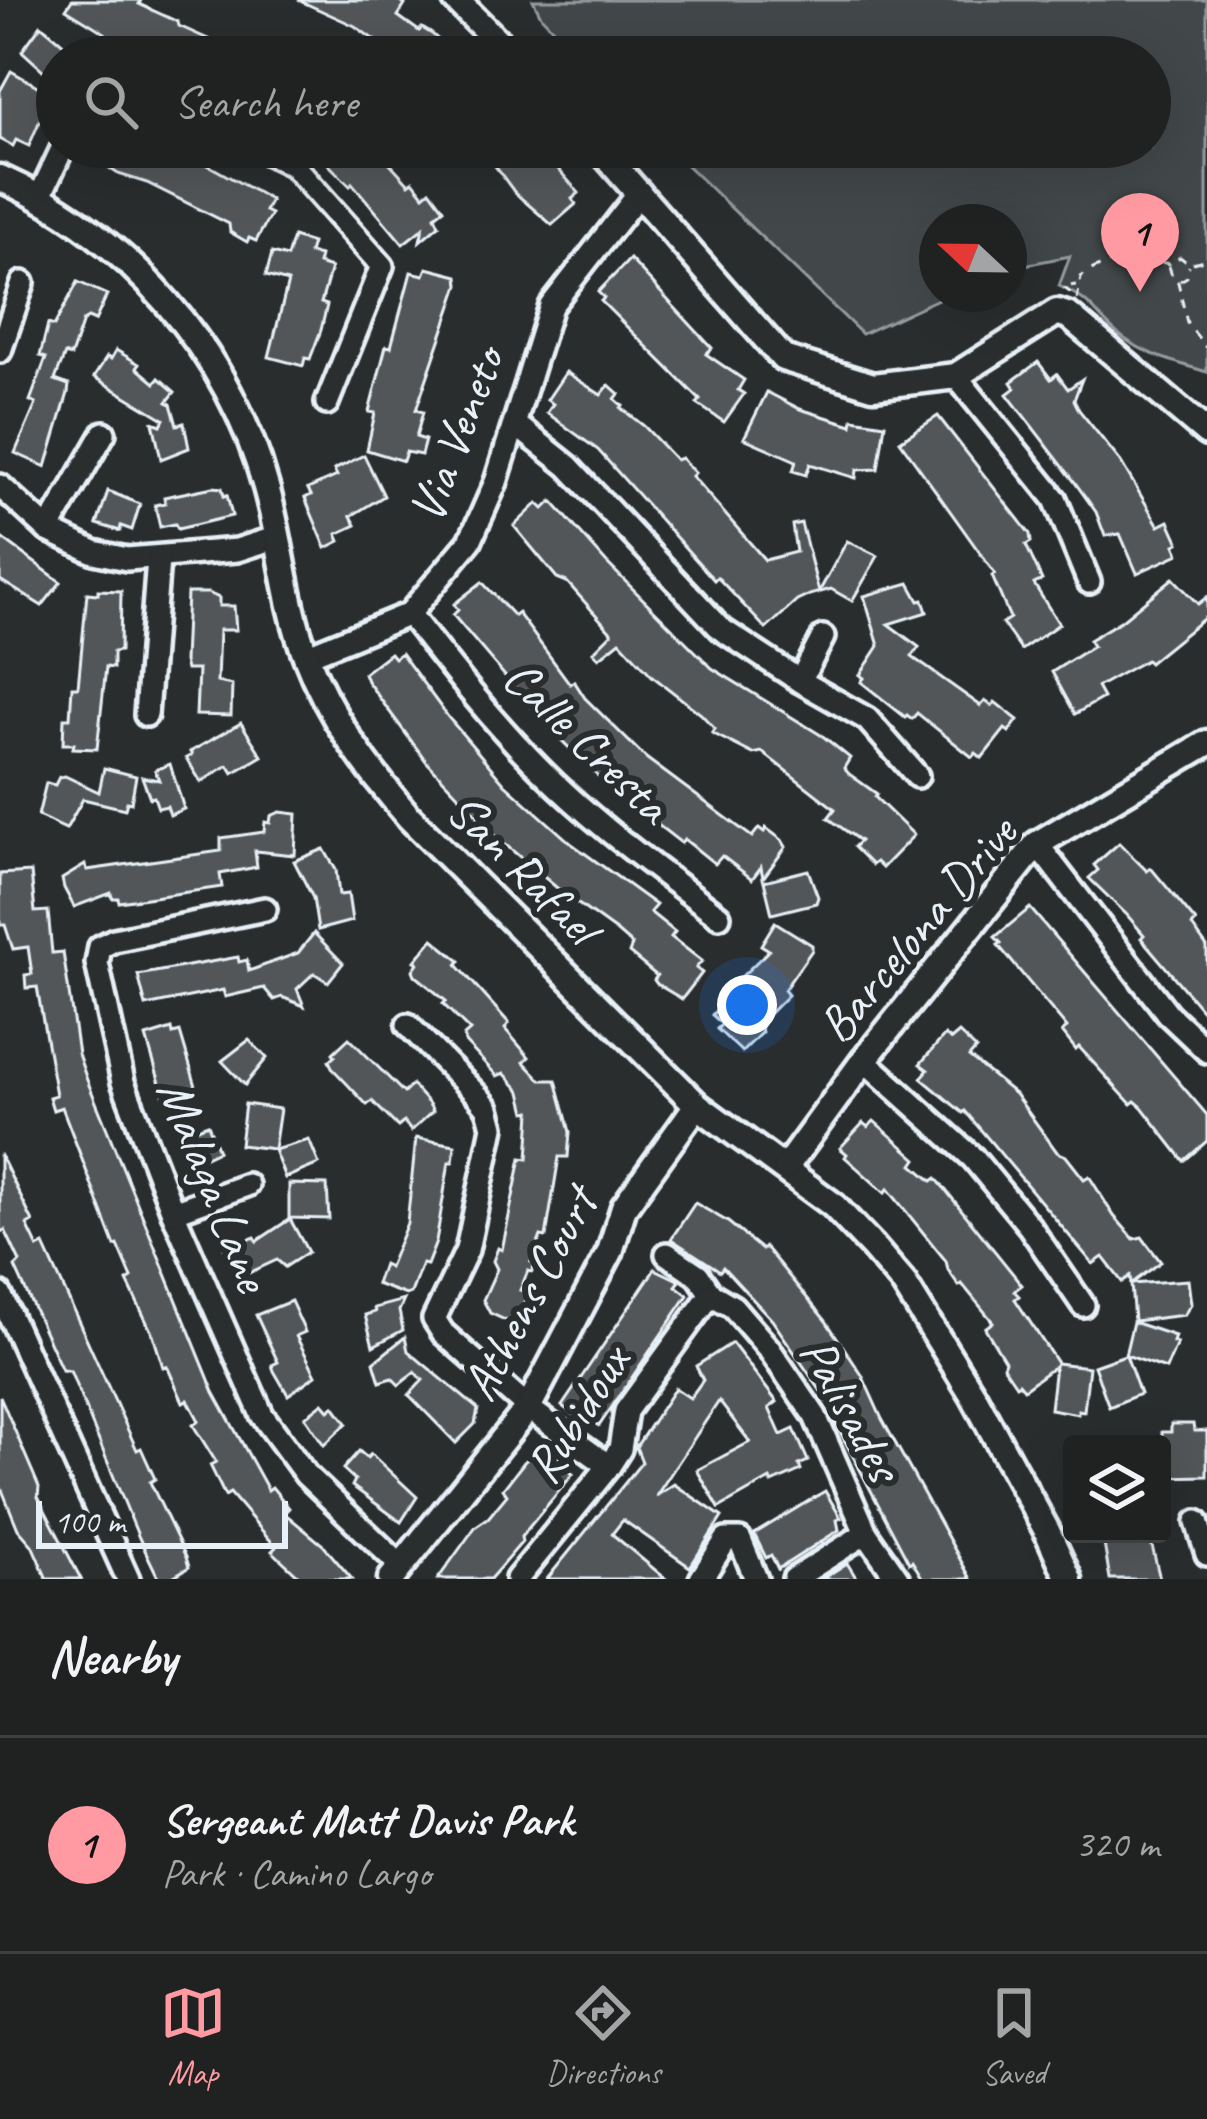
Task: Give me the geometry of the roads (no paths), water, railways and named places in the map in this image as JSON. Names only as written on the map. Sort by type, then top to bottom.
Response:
[{"type":"street","points":[[456,0],[492,36]]},
{"type":"street","points":[[40,196],[53,168]]},
{"type":"street","points":[[296,168],[382,266],[327,403]]},
{"type":"street","points":[[618,168],[783,358],[873,386],[956,376],[1057,312],[1069,316],[1207,433]]},
{"type":"street","name":"San Rafael","points":[[0,178],[40,196],[111,244],[160,294],[202,348],[248,433],[278,537],[290,609],[306,656],[330,710],[370,771],[409,817],[697,1105],[833,1205],[903,1282],[973,1395],[1069,1579]]},
{"type":"street","name":"Via Veneto","points":[[306,656],[409,614],[470,542],[496,482],[551,306],[640,192]]},
{"type":"street","points":[[0,351],[22,283]]},
{"type":"street","points":[[956,376],[1055,499],[1089,582]]},
{"type":"street","points":[[515,424],[568,466],[721,629],[867,719],[917,776]]},
{"type":"street","points":[[48,530],[104,433]]},
{"type":"street","points":[[0,486],[48,530],[94,552],[128,559],[237,550],[278,537]]},
{"type":"street","points":[[146,716],[158,559]]},
{"type":"street","name":"Calle Cresta","points":[[409,614],[485,712],[543,773],[613,836],[719,916]]},
{"type":"street","points":[[800,681],[823,637]]},
{"type":"street","name":"Barcelona Drive","points":[[786,1167],[864,1060],[1037,844],[1207,743]]},
{"type":"street","points":[[1037,844],[1168,1015],[1207,1052]]},
{"type":"street","name":"Malaga Lane","points":[[266,910],[114,940],[100,947],[97,963],[123,1082],[173,1212],[262,1415],[306,1475],[396,1572]]},
{"type":"street","points":[[408,1025],[478,1096],[488,1108],[493,1127],[467,1250],[434,1319],[443,1333],[528,1408],[609,1466]]},
{"type":"street","points":[[864,1060],[974,1159],[1030,1227],[1083,1305]]},
{"type":"street","name":"Athens Court","points":[[396,1572],[528,1408],[610,1252],[624,1207],[697,1105]]},
{"type":"street","points":[[173,1212],[247,1185]]},
{"type":"street","name":"Palisades","points":[[667,1254],[698,1275],[711,1294],[733,1307],[770,1349],[815,1417],[866,1533],[898,1579]]},
{"type":"street","points":[[0,1294],[128,1579]]},
{"type":"street","name":"Rubidoux","points":[[517,1579],[609,1466],[620,1449],[626,1411],[711,1294]]},
{"type":"street","points":[[1196,1522],[1207,1554]]},
{"type":"street","points":[[794,1579],[866,1533]]},
{"type":"street","points":[[701,1579],[726,1540],[740,1540],[756,1579]]},
{"type":"place","name":"Sergeant Matt Davis Park","points":[[1140,292]]}]
